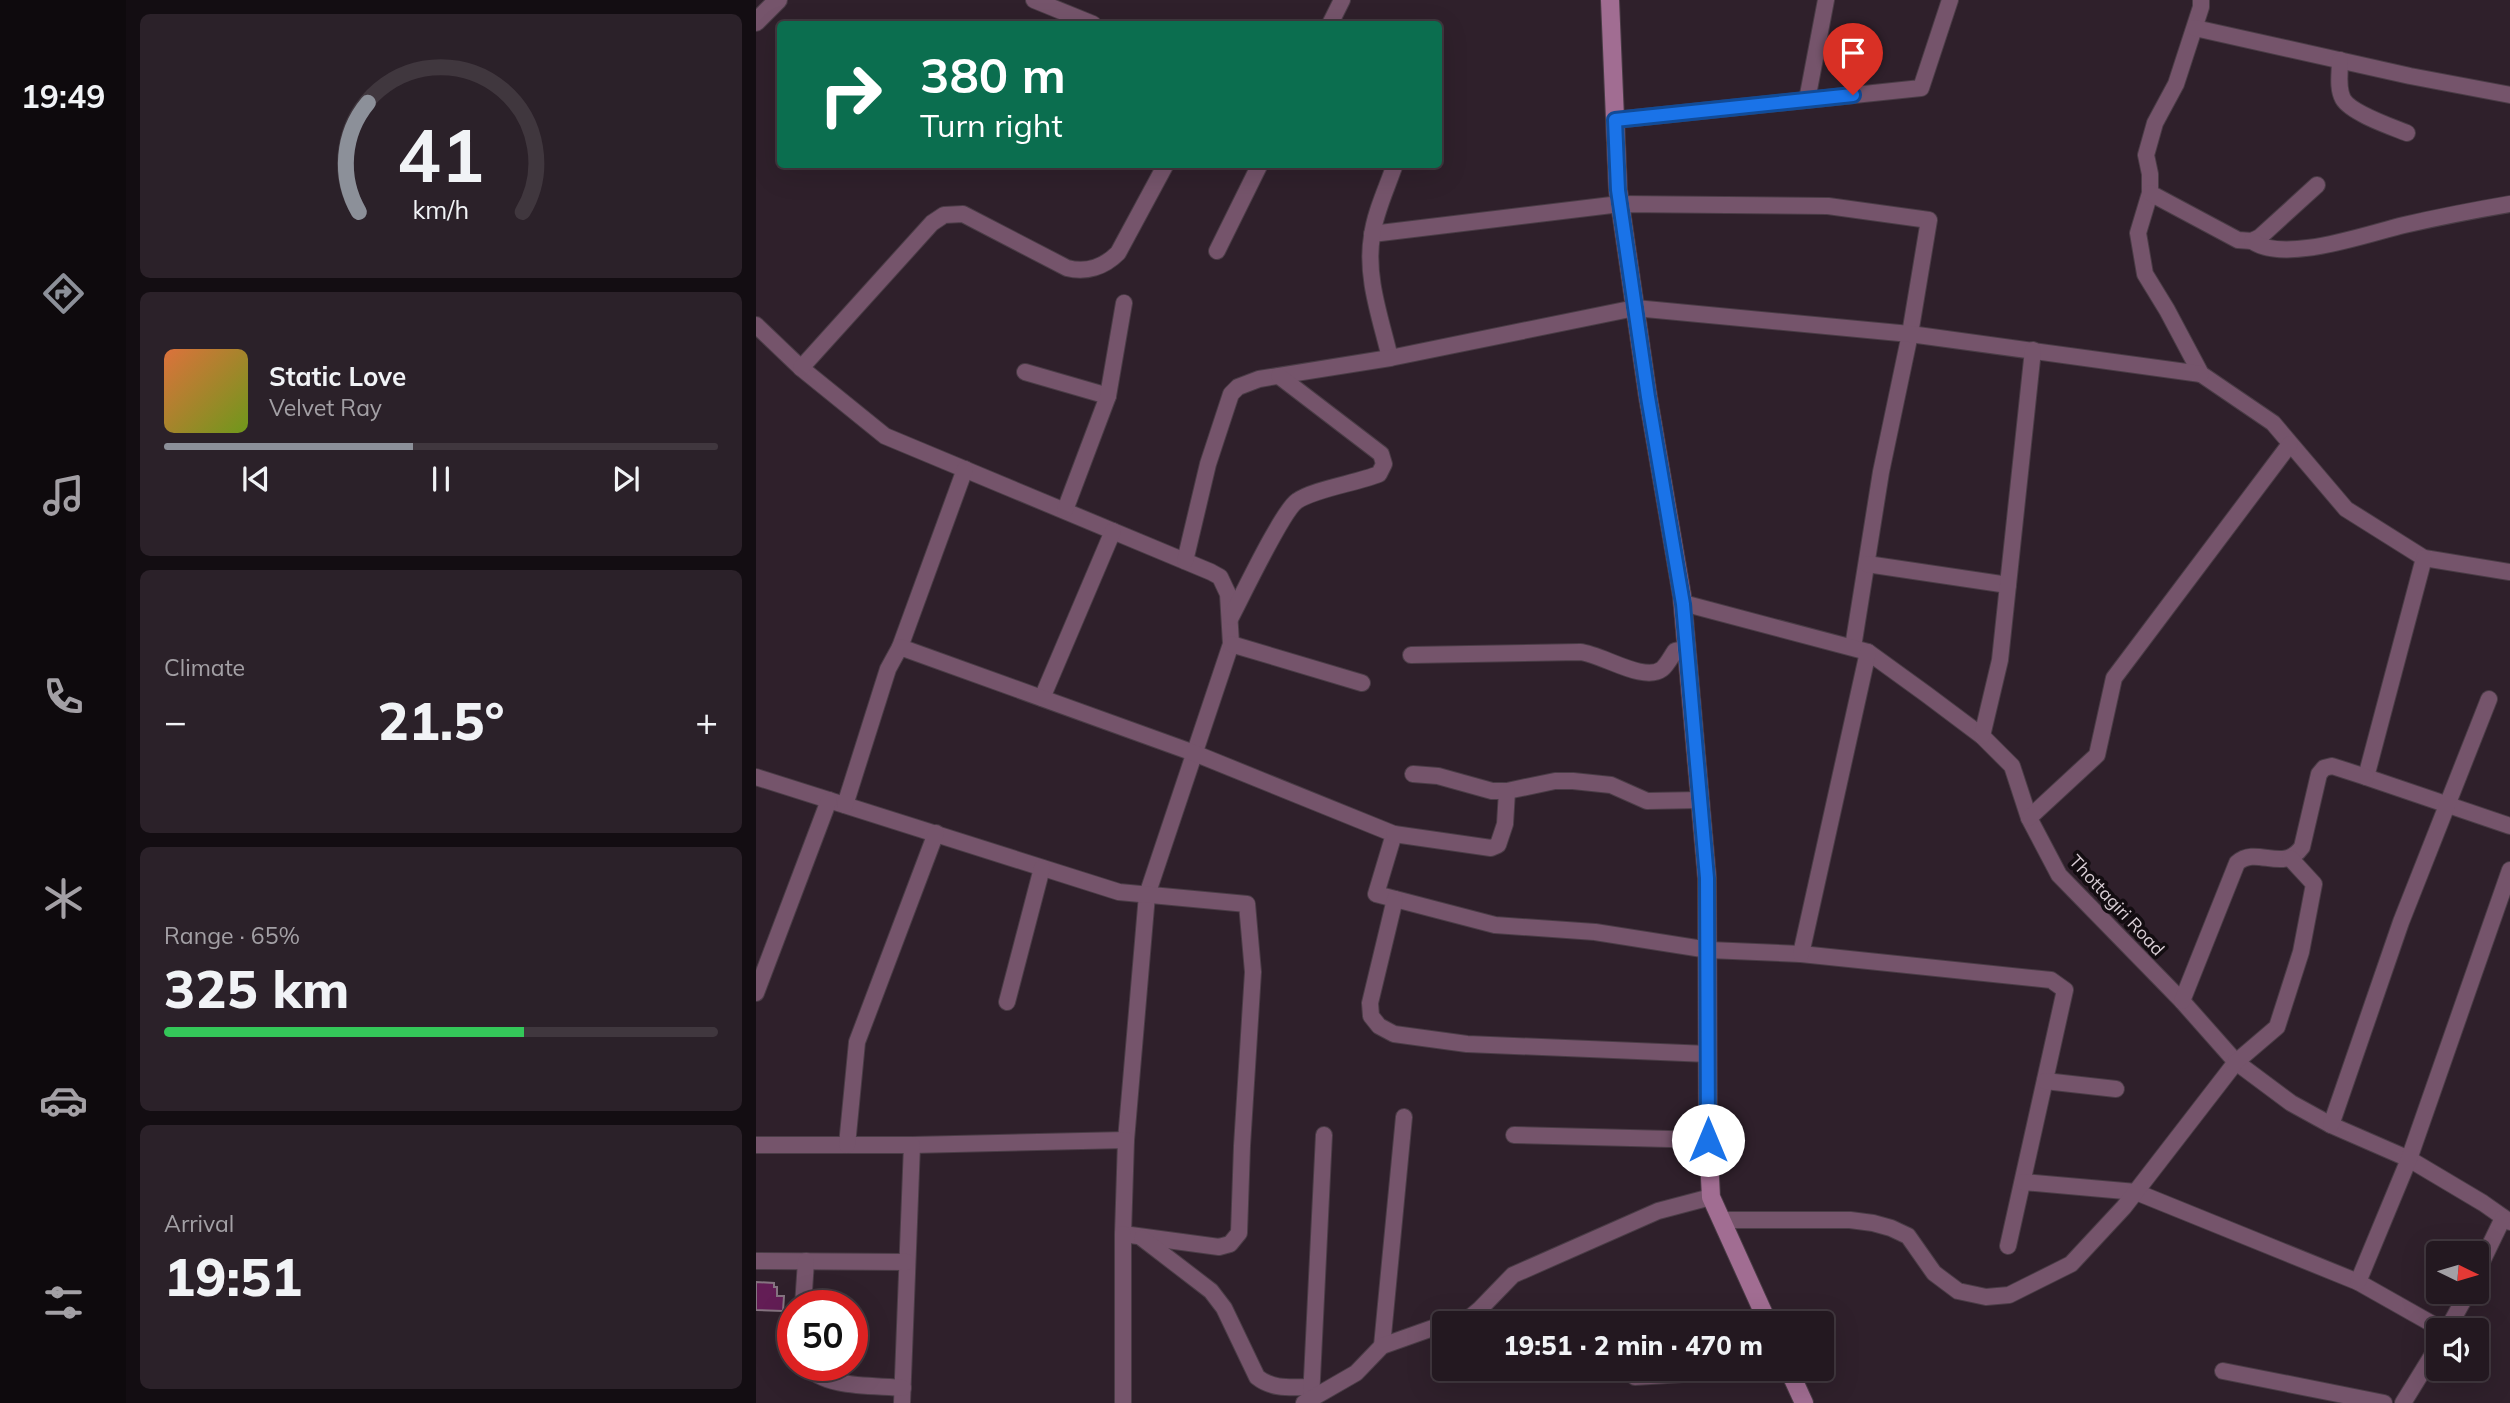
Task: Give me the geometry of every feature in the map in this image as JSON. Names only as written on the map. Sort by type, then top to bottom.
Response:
[{"type":"main road","points":[[1610,0],[1620,204],[1683,604],[1707,878],[1708,1140],[1711,1197],[1763,1311]]},
{"type":"main road","points":[[1794,1381],[1804,1403]]},
{"type":"street","points":[[756,22],[778,0]]},
{"type":"street","points":[[1034,0],[1086,21]]},
{"type":"street","points":[[1332,21],[1342,0]]},
{"type":"street","points":[[1807,100],[1826,0]]},
{"type":"street","points":[[1615,120],[1921,88],[1950,0]]},
{"type":"street","points":[[2201,0],[2195,28],[2176,85],[2155,123],[2146,155],[2150,193],[2138,233],[2145,274],[2201,374]]},
{"type":"street","points":[[2195,28],[2510,95]]},
{"type":"street","points":[[2340,60],[2342,98],[2347,104],[2382,124],[2407,133]]},
{"type":"street","points":[[801,368],[932,223],[944,215],[963,214],[1067,268],[1085,270],[1109,262],[1118,253],[1164,168]]},
{"type":"street","points":[[1217,251],[1258,168]]},
{"type":"street","points":[[1390,358],[1371,276],[1372,234],[1394,168]]},
{"type":"street","points":[[2150,193],[2238,240],[2252,241],[2260,237],[2317,185]]},
{"type":"street","points":[[1372,234],[1620,204],[1828,206],[1929,220],[1910,334],[1881,472],[1867,564],[1860,650],[1801,954]]},
{"type":"street","points":[[2252,241],[2259,246],[2275,249],[2317,247],[2403,225],[2510,204]]},
{"type":"street","points":[[1065,510],[1108,396],[1124,303]]},
{"type":"street","points":[[1185,561],[1208,464],[1231,394],[1238,387],[1279,376],[1390,358],[1635,308],[1910,334],[2201,374],[2273,423],[2346,509],[2424,558],[2510,572]]},
{"type":"street","points":[[756,325],[801,368],[885,436],[1220,577],[1228,594],[1231,644],[1147,895],[1126,1140],[1123,1403]]},
{"type":"street","points":[[1982,736],[2000,660],[2033,350]]},
{"type":"street","points":[[1025,372],[1108,396]]},
{"type":"street","points":[[1229,620],[1290,507],[1309,495],[1379,474],[1384,464],[1381,454],[1279,376]]},
{"type":"street","points":[[2029,818],[2097,755],[2114,678],[2290,444]]},
{"type":"street","points":[[845,805],[888,669],[900,647],[965,469]]},
{"type":"street","points":[[1042,698],[1113,531]]},
{"type":"street","points":[[2365,777],[2424,558]]},
{"type":"street","points":[[1867,564],[2008,585]]},
{"type":"street","name":"Thottagiri Road","points":[[1683,604],[1860,650],[1982,736],[2012,766],[2029,818],[2059,875],[2182,1001],[2236,1062],[2291,1102],[2331,1125],[2409,1159],[2483,1203],[2506,1220]]},
{"type":"street","points":[[1231,644],[1362,683]]},
{"type":"street","points":[[900,647],[1194,752],[1394,834],[1491,848],[1498,845],[1504,824],[1507,791]]},
{"type":"street","points":[[1411,655],[1580,652],[1605,658],[1638,673],[1650,673],[1664,668],[1675,651],[1687,648]]},
{"type":"street","points":[[2331,1125],[2401,922],[2489,699]]},
{"type":"street","points":[[2182,1001],[2237,863],[2248,856],[2281,860],[2290,858],[2302,847],[2321,770],[2332,766],[2510,826]]},
{"type":"street","points":[[1413,774],[1438,776],[1492,791],[1507,791],[1535,783],[1573,781],[1611,785],[1647,801],[1700,800]]},
{"type":"street","points":[[756,777],[1119,892],[1247,904],[1253,972],[1239,1233],[1230,1244],[1219,1247],[1123,1234]]},
{"type":"street","points":[[756,993],[829,800]]},
{"type":"street","points":[[847,1145],[857,1042],[936,833]]},
{"type":"street","points":[[1394,834],[1376,894],[1494,925],[1595,932],[1709,950],[1801,954],[2051,980],[2064,990],[2008,1246]]},
{"type":"street","points":[[1721,1220],[1850,1220],[1891,1228],[1908,1236],[1934,1273],[1958,1291],[1986,1297],[2009,1295],[2071,1264],[2136,1192],[2236,1062],[2277,1027],[2301,952],[2314,884],[2290,858]]},
{"type":"street","points":[[1007,1002],[1042,868]]},
{"type":"street","points":[[2358,1282],[2409,1159],[2510,870]]},
{"type":"street","points":[[1395,899],[1370,1003],[1371,1016],[1378,1026],[1394,1034],[1467,1044],[1708,1054]]},
{"type":"street","points":[[2046,1081],[2116,1089]]},
{"type":"street","points":[[1382,1346],[1404,1117]]},
{"type":"street","points":[[1309,1396],[1324,1135]]},
{"type":"street","points":[[1514,1135],[1708,1140]]},
{"type":"street","points":[[756,1145],[912,1145],[1126,1140]]},
{"type":"street","points":[[831,1381],[903,1395],[912,1145]]},
{"type":"street","points":[[2023,1182],[2136,1192],[2358,1282],[2426,1320]]},
{"type":"street","points":[[1478,1311],[1513,1275],[1658,1211],[1711,1197]]},
{"type":"street","points":[[2489,1251],[2506,1220]]},
{"type":"street","points":[[1140,1237],[1211,1291],[1224,1308],[1257,1377],[1265,1384],[1309,1396],[1356,1373],[1382,1346],[1432,1328]]},
{"type":"street","points":[[756,1261],[907,1262]]},
{"type":"street","points":[[804,1290],[806,1261]]},
{"type":"street","points":[[2403,1403],[2426,1366]]},
{"type":"street","points":[[2223,1371],[2384,1403]]},
{"type":"building","points":[[756,1282],[774,1283],[774,1287],[777,1287],[777,1311],[756,1310]]},
{"type":"route","points":[[1708,1140],[1707,878],[1683,604],[1648,397],[1618,190],[1615,120],[1853,95]]}]
